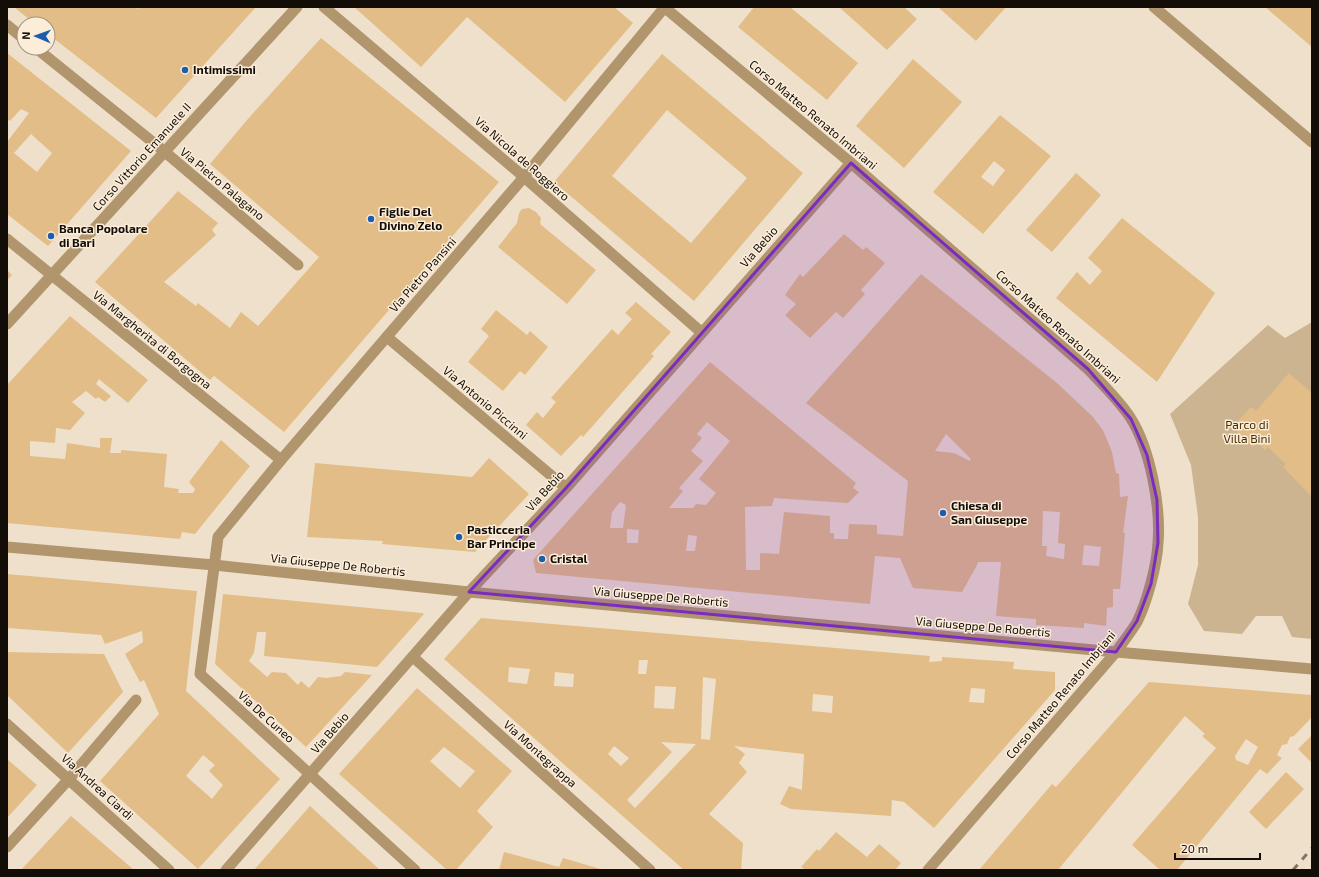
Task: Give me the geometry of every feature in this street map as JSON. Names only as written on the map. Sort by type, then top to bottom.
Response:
[{"type":"street","name":"Corso Vittorio Emanuele II","points":[[7,324],[297,7]]},
{"type":"street","name":"Via Nicola de Roggiero","points":[[324,7],[701,332]]},
{"type":"street","name":"Via Pietro Pansini","points":[[214,564],[218,537],[281,460],[524,178],[664,7]]},
{"type":"street","name":"Corso Matteo Renato Imbriani","points":[[664,7],[850,163],[1088,369],[1114,395],[1131,419],[1147,455],[1157,500],[1158,543],[1151,584],[1137,621],[1116,652],[928,870]]},
{"type":"street","points":[[1154,7],[1312,142]]},
{"type":"street","points":[[7,25],[16,32]]},
{"type":"street","name":"Via Pietro Palagano","points":[[46,56],[164,152],[298,265]]},
{"type":"street","name":"Via Bebio","points":[[226,870],[469,592],[566,488],[850,163]]},
{"type":"street","name":"Via Margherita di Borgogna","points":[[7,240],[281,460]]},
{"type":"street","name":"Via Antonio Piccinni","points":[[387,337],[566,488]]},
{"type":"street","name":"Via Giuseppe De Robertis","points":[[7,547],[214,564],[469,592],[1312,669]]},
{"type":"street","name":"Via De Cuneo","points":[[214,564],[200,674],[415,870]]},
{"type":"street","name":"Via Montegrappa","points":[[413,657],[650,870]]},
{"type":"street","points":[[7,848],[69,779],[136,700]]},
{"type":"street","name":"Via Andrea Ciardi","points":[[7,724],[168,870]]},
{"type":"highlighted area","points":[[851,163],[1088,369],[1131,419],[1147,455],[1157,500],[1158,543],[1151,584],[1137,621],[1116,652],[469,592],[566,488]]},
{"type":"green space","name":"Parco di Villa Bini","points":[[1312,322],[1312,639],[1292,637],[1282,616],[1256,616],[1242,634],[1204,631],[1188,604],[1198,565],[1198,517],[1191,465],[1170,414],[1268,325],[1285,338]]},
{"type":"building","points":[[14,7],[136,7],[138,9],[140,7],[256,7],[156,118],[56,40],[56,16],[25,16]]},
{"type":"building","points":[[354,7],[614,7],[633,23],[565,102],[467,17],[421,67]]},
{"type":"building","points":[[754,7],[790,7],[858,63],[827,100],[738,27]]},
{"type":"building","points":[[839,7],[904,7],[917,19],[887,50]]},
{"type":"building","points":[[938,7],[1006,7],[976,41]]},
{"type":"building","points":[[1265,7],[1312,7],[1312,47]]},
{"type":"building","name":"Figlie Del Divino Zelo","points":[[321,38],[499,182],[284,432],[214,376],[210,380],[95,282],[178,191],[218,223],[212,230],[216,235],[164,282],[196,306],[198,303],[230,328],[241,312],[258,326],[319,257],[210,164],[247,120]]},
{"type":"building","points":[[7,53],[131,151],[48,246],[7,214],[7,142],[29,113],[21,109],[10,121],[7,119]],"holes":[[[31,134],[52,153],[37,172],[14,153]]]},
{"type":"building","points":[[662,54],[803,173],[694,301],[554,182]],"holes":[[[667,110],[747,178],[691,243],[612,176]]]},
{"type":"building","points":[[913,59],[962,102],[904,168],[856,126]]},
{"type":"building","points":[[1000,115],[1051,156],[983,234],[933,192]],"holes":[[[994,161],[1005,170],[993,186],[981,177]]]},
{"type":"building","points":[[1076,173],[1101,195],[1052,252],[1026,230]]},
{"type":"building","points":[[529,208],[536,212],[541,218],[540,224],[596,270],[567,304],[498,247],[517,223],[519,213],[522,209]]},
{"type":"building","points":[[1122,218],[1215,293],[1157,382],[1056,298],[1077,272],[1090,285],[1102,271],[1088,258]]},
{"type":"building","points":[[844,234],[863,250],[866,247],[885,263],[861,290],[865,294],[843,318],[836,312],[810,338],[785,315],[796,304],[785,295],[800,274],[803,277]]},
{"type":"building","points":[[7,270],[12,275],[7,280]]},
{"type":"building","points":[[921,274],[1057,383],[1092,416],[1103,430],[1112,452],[1116,473],[1119,474],[1120,497],[1128,496],[1123,533],[1125,533],[1120,589],[1113,589],[1113,607],[1107,608],[1106,626],[1084,623],[1084,628],[1036,625],[1036,619],[996,616],[1001,562],[978,562],[962,592],[913,588],[900,558],[875,556],[870,604],[536,573],[533,560],[710,362],[856,483],[853,488],[859,492],[848,503],[774,498],[772,506],[745,507],[746,570],[760,570],[760,553],[779,554],[784,512],[830,516],[830,533],[834,533],[834,539],[848,539],[849,524],[877,525],[877,534],[903,536],[908,481],[806,403]],"holes":[[[707,422],[730,441],[699,479],[716,493],[706,505],[696,504],[693,508],[669,508],[683,491],[679,488],[703,461],[691,451],[702,438],[697,434]],[[946,434],[971,459],[970,461],[954,453],[935,451]],[[620,502],[626,505],[623,528],[610,528],[612,512]],[[1043,511],[1060,512],[1058,543],[1065,544],[1064,559],[1046,556],[1047,546],[1042,546]],[[627,529],[639,530],[638,543],[627,543]],[[688,535],[697,536],[695,551],[686,551]],[[1084,545],[1101,547],[1099,566],[1082,565]]]},
{"type":"building","points":[[636,302],[671,332],[651,354],[654,356],[583,437],[581,435],[561,456],[526,425],[537,412],[543,418],[556,402],[551,398],[612,329],[618,335],[632,319],[625,313]]},
{"type":"building","points":[[496,310],[527,335],[530,331],[548,347],[525,375],[520,371],[503,391],[468,362],[489,336],[481,329]]},
{"type":"building","points":[[70,316],[148,380],[128,403],[99,379],[96,384],[111,396],[105,402],[98,397],[96,399],[86,391],[72,402],[85,413],[70,430],[56,428],[55,443],[30,441],[30,456],[65,459],[67,443],[100,448],[100,438],[112,438],[110,453],[121,453],[121,450],[167,454],[164,487],[179,489],[178,493],[193,493],[195,489],[189,482],[221,440],[250,466],[195,534],[182,532],[180,539],[7,523],[7,385]]},
{"type":"building","points":[[1289,373],[1312,393],[1312,497],[1283,467],[1286,464],[1268,447],[1265,450],[1258,443],[1253,447],[1238,436],[1237,422],[1251,407],[1256,411]]},
{"type":"building","points":[[489,458],[529,494],[475,552],[382,544],[383,541],[307,537],[315,463],[472,477]]},
{"type":"building","points":[[7,574],[197,591],[186,691],[280,779],[198,869],[100,781],[159,714],[144,680],[140,682],[125,654],[143,642],[142,631],[105,644],[101,635],[7,628]],"holes":[[[203,755],[215,765],[209,771],[223,785],[212,799],[186,776]]]},
{"type":"building","points":[[223,594],[424,614],[377,667],[264,656],[266,632],[257,632],[254,653],[249,661],[267,677],[272,672],[286,673],[298,685],[301,681],[309,688],[318,677],[326,678],[341,676],[345,672],[372,675],[306,747],[215,664]]},
{"type":"building","points":[[481,618],[930,656],[929,662],[942,661],[942,657],[1014,662],[1013,669],[1055,672],[1055,690],[934,828],[904,802],[892,800],[891,816],[791,809],[780,804],[789,786],[802,790],[804,754],[734,746],[745,754],[739,763],[747,772],[709,814],[743,843],[741,870],[684,870],[444,659]],"holes":[[[639,660],[648,660],[646,674],[638,674]],[[509,667],[530,669],[527,684],[508,682]],[[555,672],[574,674],[573,687],[554,686]],[[703,677],[716,679],[710,740],[701,739]],[[655,686],[676,687],[674,709],[654,708]],[[971,688],[985,689],[984,703],[969,702]],[[813,694],[833,696],[832,713],[812,711]],[[661,742],[696,744],[635,808],[627,800],[672,752]],[[614,746],[629,758],[621,766],[608,754]]]},
{"type":"building","points":[[7,652],[104,654],[123,692],[68,753],[7,695]]},
{"type":"building","points":[[1149,682],[1312,695],[1312,717],[1294,736],[1290,737],[1287,744],[1282,745],[1277,755],[1282,758],[1267,774],[1260,769],[1177,870],[1160,870],[1132,845],[1216,748],[1202,736],[1205,734],[1185,716],[1058,870],[979,870],[1052,784],[1056,787]],"holes":[[[1246,739],[1258,747],[1248,765],[1236,760],[1235,756]]]},
{"type":"building","points":[[417,688],[512,771],[477,811],[493,827],[456,870],[447,870],[339,774]],"holes":[[[444,747],[475,771],[460,788],[430,761]]]},
{"type":"building","points":[[1312,735],[1312,763],[1298,749]]},
{"type":"building","points":[[7,759],[37,785],[7,818]]},
{"type":"building","points":[[1286,772],[1304,789],[1266,829],[1249,812]]},
{"type":"building","points":[[310,806],[380,870],[254,870]]},
{"type":"building","points":[[71,816],[134,870],[21,870]]},
{"type":"building","points":[[836,832],[867,857],[879,844],[901,863],[895,870],[806,870],[801,867],[817,849],[819,851]]},
{"type":"building","points":[[504,852],[559,867],[563,858],[604,870],[499,870]]},
{"type":"railway","points":[[1293,870],[1312,848]]},
{"type":"place","name":"Intimissimi","points":[[185,70]]},
{"type":"place","name":"Figlie Del Divino Zelo","points":[[371,219]]},
{"type":"place","name":"Banca Popolare di Bari","points":[[51,236]]},
{"type":"place","name":"Chiesa di San Giuseppe","points":[[943,513]]},
{"type":"place","name":"Pasticceria Bar Principe","points":[[459,537]]},
{"type":"place","name":"Cristal","points":[[542,559]]}]
